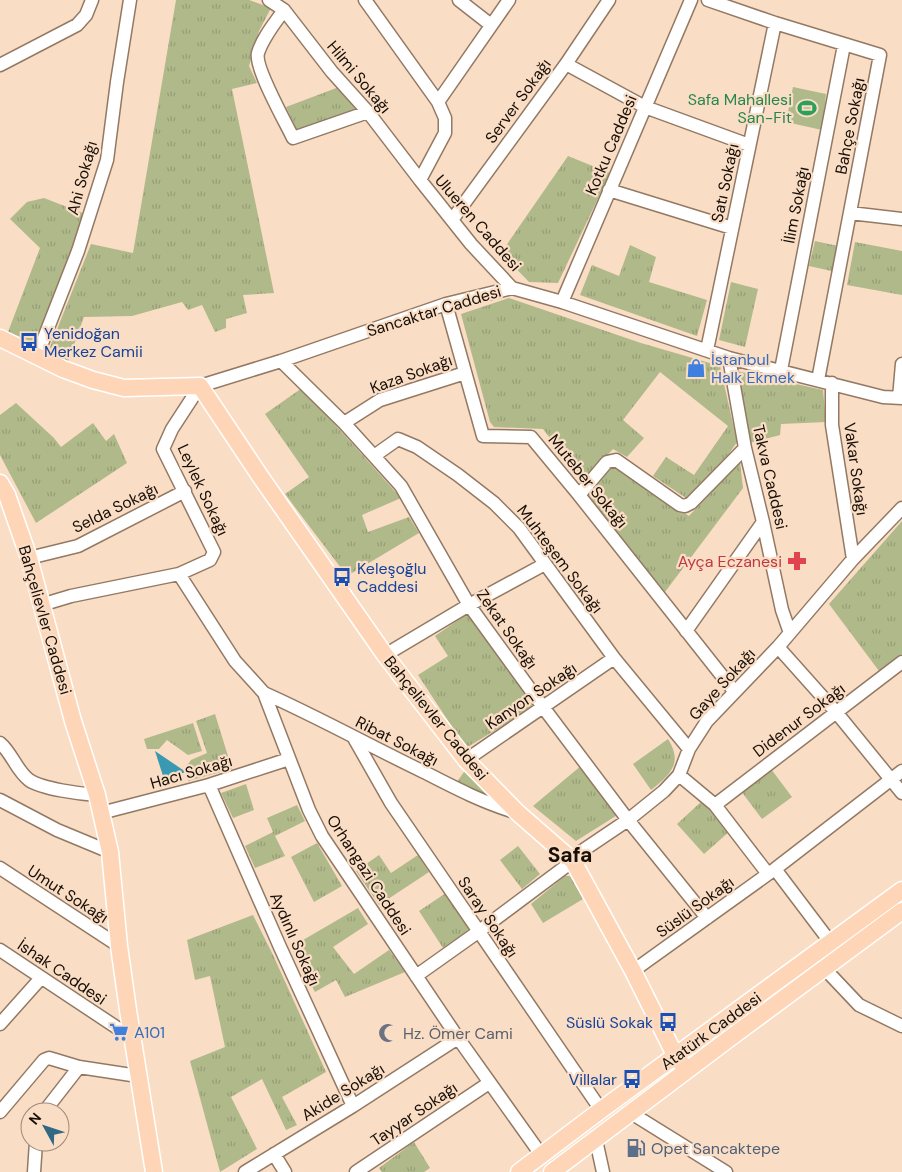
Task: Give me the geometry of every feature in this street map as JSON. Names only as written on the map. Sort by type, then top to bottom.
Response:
[{"type":"main road","name":"Sancaktar Caddesi","points":[[0,338],[63,369],[93,380],[124,388],[200,386]]},
{"type":"main road","name":"Bahçelievler Caddesi","points":[[200,386],[260,476],[385,655],[466,760],[518,814],[573,861],[676,1056],[687,1070]]},
{"type":"main road","name":"Bahçelievler Caddesi","points":[[2,493],[29,558],[74,721],[97,794],[110,852],[119,946],[131,1037],[154,1172]]},
{"type":"main road","name":"Atatürk Caddesi","points":[[519,1172],[902,890]]},
{"type":"main road","name":"Atatürk Caddesi","points":[[552,1172],[902,911]]},
{"type":"street","points":[[0,65],[77,25],[86,15],[92,0]]},
{"type":"street","name":"Ahi Sokağı","points":[[37,356],[78,251],[107,160],[130,0]]},
{"type":"street","name":"Hilmi Sokağı","points":[[269,0],[284,10],[332,72],[368,112],[420,180]]},
{"type":"street","points":[[459,0],[491,25]]},
{"type":"street","points":[[438,102],[509,0]]},
{"type":"street","name":"Server Sokağı","points":[[452,220],[566,64],[609,0]]},
{"type":"street","name":"Kotku Caddesi","points":[[562,302],[691,0]]},
{"type":"street","name":"Bahçe Sokağı","points":[[708,0],[775,23],[880,55],[818,380]]},
{"type":"street","name":"Ulueren Caddesi","points":[[370,2],[438,102],[445,118],[444,134],[420,180],[471,244],[512,288]]},
{"type":"street","points":[[284,10],[263,42],[258,55],[262,73],[293,138],[368,112]]},
{"type":"street","name":"Satı Sokağı","points":[[707,350],[775,23]]},
{"type":"street","name":"İlim Sokağı","points":[[781,370],[844,45]]},
{"type":"street","points":[[566,64],[645,107],[750,145]]},
{"type":"street","points":[[609,190],[732,228]]},
{"type":"street","points":[[850,213],[902,219]]},
{"type":"street","name":"Sancaktar Caddesi","points":[[200,386],[281,362],[446,304],[512,288],[562,302],[729,358],[883,397],[900,398]]},
{"type":"street","name":"Muteber Sokağı","points":[[446,304],[483,436],[530,437],[579,495],[734,691]]},
{"type":"street","name":"Takva Caddesi","points":[[729,358],[745,448],[782,610],[790,633]]},
{"type":"street","name":"Zekat Sokağı","points":[[281,362],[344,423],[400,486],[469,605],[542,707],[628,820],[707,918]]},
{"type":"street","points":[[900,398],[902,364]]},
{"type":"street","name":"Kaza Sokağı","points":[[344,423],[380,400],[465,372]]},
{"type":"street","name":"Vakar Sokağı","points":[[832,383],[832,425],[853,559]]},
{"type":"street","name":"Leylek Sokağı","points":[[41,605],[71,596],[179,574],[210,560],[214,552],[162,449],[172,429],[200,386]]},
{"type":"street","name":"Muhteşem Sokağı","points":[[374,456],[398,439],[417,447],[458,474],[494,502],[519,528],[614,658],[689,749]]},
{"type":"street","points":[[579,495],[607,462],[616,460],[680,505],[685,506],[691,503],[745,448]]},
{"type":"street","name":"Selda Sokağı","points":[[29,558],[78,546],[184,491]]},
{"type":"street","name":"Gaye Sokağı","points":[[416,976],[478,932],[573,861],[579,853],[628,820],[664,791],[679,774],[689,749],[707,721],[778,647],[853,559],[902,508]]},
{"type":"street","points":[[686,631],[763,522]]},
{"type":"street","points":[[385,655],[469,605],[545,564]]},
{"type":"street","name":"Orhangazi Caddesi","points":[[179,574],[235,661],[264,693],[288,759],[322,836],[458,1038],[542,1156]]},
{"type":"street","points":[[778,647],[836,712],[902,794]]},
{"type":"street","name":"Kanyon Sokağı","points":[[466,760],[614,658]]},
{"type":"street","name":"Didenur Sokağı","points":[[715,805],[902,662]]},
{"type":"street","name":"Ribat Sokağı","points":[[264,693],[310,714],[491,806],[518,814]]},
{"type":"street","name":"Saray Sokağı","points":[[354,738],[390,803],[601,1110]]},
{"type":"street","points":[[0,744],[6,748],[17,766],[29,779],[41,785],[82,794],[97,794]]},
{"type":"street","name":"Hacı Sokağı","points":[[101,813],[209,785],[288,759]]},
{"type":"street","name":"Süslü Sokağı","points":[[632,971],[772,871],[902,771]]},
{"type":"street","points":[[679,774],[715,805],[831,943]]},
{"type":"street","name":"Aydınlı Sokağı","points":[[209,785],[280,947],[353,1106]]},
{"type":"street","points":[[0,800],[57,830],[110,852]]},
{"type":"street","name":"Umut Sokağı","points":[[0,868],[119,946]]},
{"type":"street","name":"İshak Caddesi","points":[[0,950],[131,1037]]},
{"type":"street","points":[[824,968],[859,1005],[902,1026]]},
{"type":"street","points":[[0,1024],[41,978]]},
{"type":"street","name":"Akide Sokağı","points":[[245,1172],[353,1106],[458,1038]]},
{"type":"street","points":[[0,1112],[44,1060],[48,1058],[79,1067],[138,1076]]},
{"type":"street","points":[[52,1102],[79,1067]]},
{"type":"street","name":"Tayyar Sokağı","points":[[356,1172],[489,1083]]},
{"type":"street","points":[[631,1112],[713,1168],[726,1172]]},
{"type":"street","points":[[596,1140],[603,1172]]},
{"type":"street","points":[[34,1172],[35,1152]]},
{"type":"street","points":[[274,1154],[286,1172]]},
{"type":"green space","points":[[176,0],[249,0],[271,8],[259,31],[249,66],[257,83],[232,89],[274,293],[243,295],[247,313],[226,319],[226,328],[215,332],[202,305],[188,310],[182,302],[132,316],[84,317],[67,364],[48,352],[91,244],[133,253]]},
{"type":"green space","points":[[339,87],[356,110],[297,130],[286,107]]},
{"type":"green space","name":"Safa Mahallesi San-Fit","points":[[793,87],[826,94],[822,130],[786,122]]},
{"type":"green space","points":[[568,156],[610,173],[558,283],[529,282],[501,253]]},
{"type":"green space","points":[[44,198],[85,214],[35,343],[8,332],[40,248],[10,219],[27,202]]},
{"type":"green space","points":[[815,241],[838,246],[836,272],[809,266]]},
{"type":"green space","points":[[855,242],[902,251],[902,295],[847,285]]},
{"type":"green space","points":[[630,245],[656,257],[649,282],[707,300],[697,336],[580,295],[592,265],[619,276]]},
{"type":"green space","points":[[731,282],[758,289],[745,347],[719,340]]},
{"type":"green space","points":[[509,298],[641,343],[720,366],[737,442],[728,455],[686,498],[653,476],[666,457],[694,475],[728,426],[660,372],[623,420],[644,438],[627,457],[613,449],[583,482],[543,429],[494,427],[490,422],[461,314]]},
{"type":"green space","points":[[737,371],[823,390],[826,422],[781,424],[780,435],[749,443]]},
{"type":"green space","points":[[302,388],[401,498],[362,515],[368,532],[409,517],[419,533],[347,576],[285,494],[309,477],[265,414]]},
{"type":"green space","points":[[16,403],[54,438],[61,447],[93,423],[106,441],[114,434],[127,463],[36,523],[0,455],[0,415]]},
{"type":"green space","points":[[740,462],[743,488],[665,592],[586,496],[614,465],[689,516]]},
{"type":"green space","points":[[902,521],[902,654],[879,671],[829,604]]},
{"type":"green space","points":[[468,613],[537,705],[466,748],[418,675],[448,656],[435,636]]},
{"type":"green space","points":[[215,714],[232,769],[188,781],[190,770],[186,767],[191,760],[207,753],[196,721]]},
{"type":"green space","points":[[193,723],[202,751],[188,755],[167,740],[159,749],[147,749],[144,739]]},
{"type":"green space","points":[[668,739],[674,755],[673,768],[651,790],[633,764]]},
{"type":"green space","points":[[582,765],[619,814],[576,841],[533,806]]},
{"type":"green space","points":[[467,768],[492,796],[489,798],[456,783]]},
{"type":"green space","points":[[771,769],[792,797],[762,819],[741,791]]},
{"type":"green space","points":[[246,784],[254,810],[233,818],[221,793]]},
{"type":"green space","points":[[702,801],[718,814],[730,831],[704,854],[677,824]]},
{"type":"green space","points":[[297,805],[305,821],[275,836],[285,856],[255,868],[245,846],[273,832],[267,818]]},
{"type":"green space","points":[[317,843],[342,886],[314,902],[291,857]]},
{"type":"green space","points":[[518,846],[540,874],[522,889],[500,860]]},
{"type":"green space","points":[[379,855],[391,873],[418,855],[429,872],[379,905],[356,871]]},
{"type":"green space","points":[[565,876],[570,876],[583,899],[543,923],[531,904]]},
{"type":"green space","points":[[446,893],[469,930],[443,948],[419,911]]},
{"type":"green space","points":[[358,908],[368,924],[333,947],[354,974],[389,950],[405,972],[345,997],[336,980],[315,992],[291,947]]},
{"type":"green space","points":[[253,915],[326,1072],[282,1097],[297,1125],[286,1130],[262,1079],[231,1097],[257,1149],[220,1172],[190,1061],[225,1047],[210,976],[195,980],[187,940]]},
{"type":"green space","points":[[414,1142],[430,1168],[424,1172],[382,1172],[379,1168]]},
{"type":"water","points":[[155,751],[186,772],[164,779]]},
{"type":"place","name":"Safa Mahallesi San-Fit","points":[[807,108]]},
{"type":"place","name":"Yenidoğan Merkez Camii","points":[[29,342]]},
{"type":"place","name":"İstanbul Halk Ekmek","points":[[696,368]]},
{"type":"place","name":"Ayça Eczanesi","points":[[797,561]]},
{"type":"place","name":"Keleşoğlu Caddesi","points":[[342,577]]},
{"type":"place","name":"Süslü Sokak","points":[[668,1022]]},
{"type":"place","name":"A101","points":[[119,1032]]},
{"type":"place","name":"Hz. Ömer Cami","points":[[388,1033]]},
{"type":"place","name":"Villalar","points":[[632,1079]]},
{"type":"place","name":"Opet Sancaktepe","points":[[636,1148]]},
{"type":"district","name":"Safa","points":[[570,855]]}]
